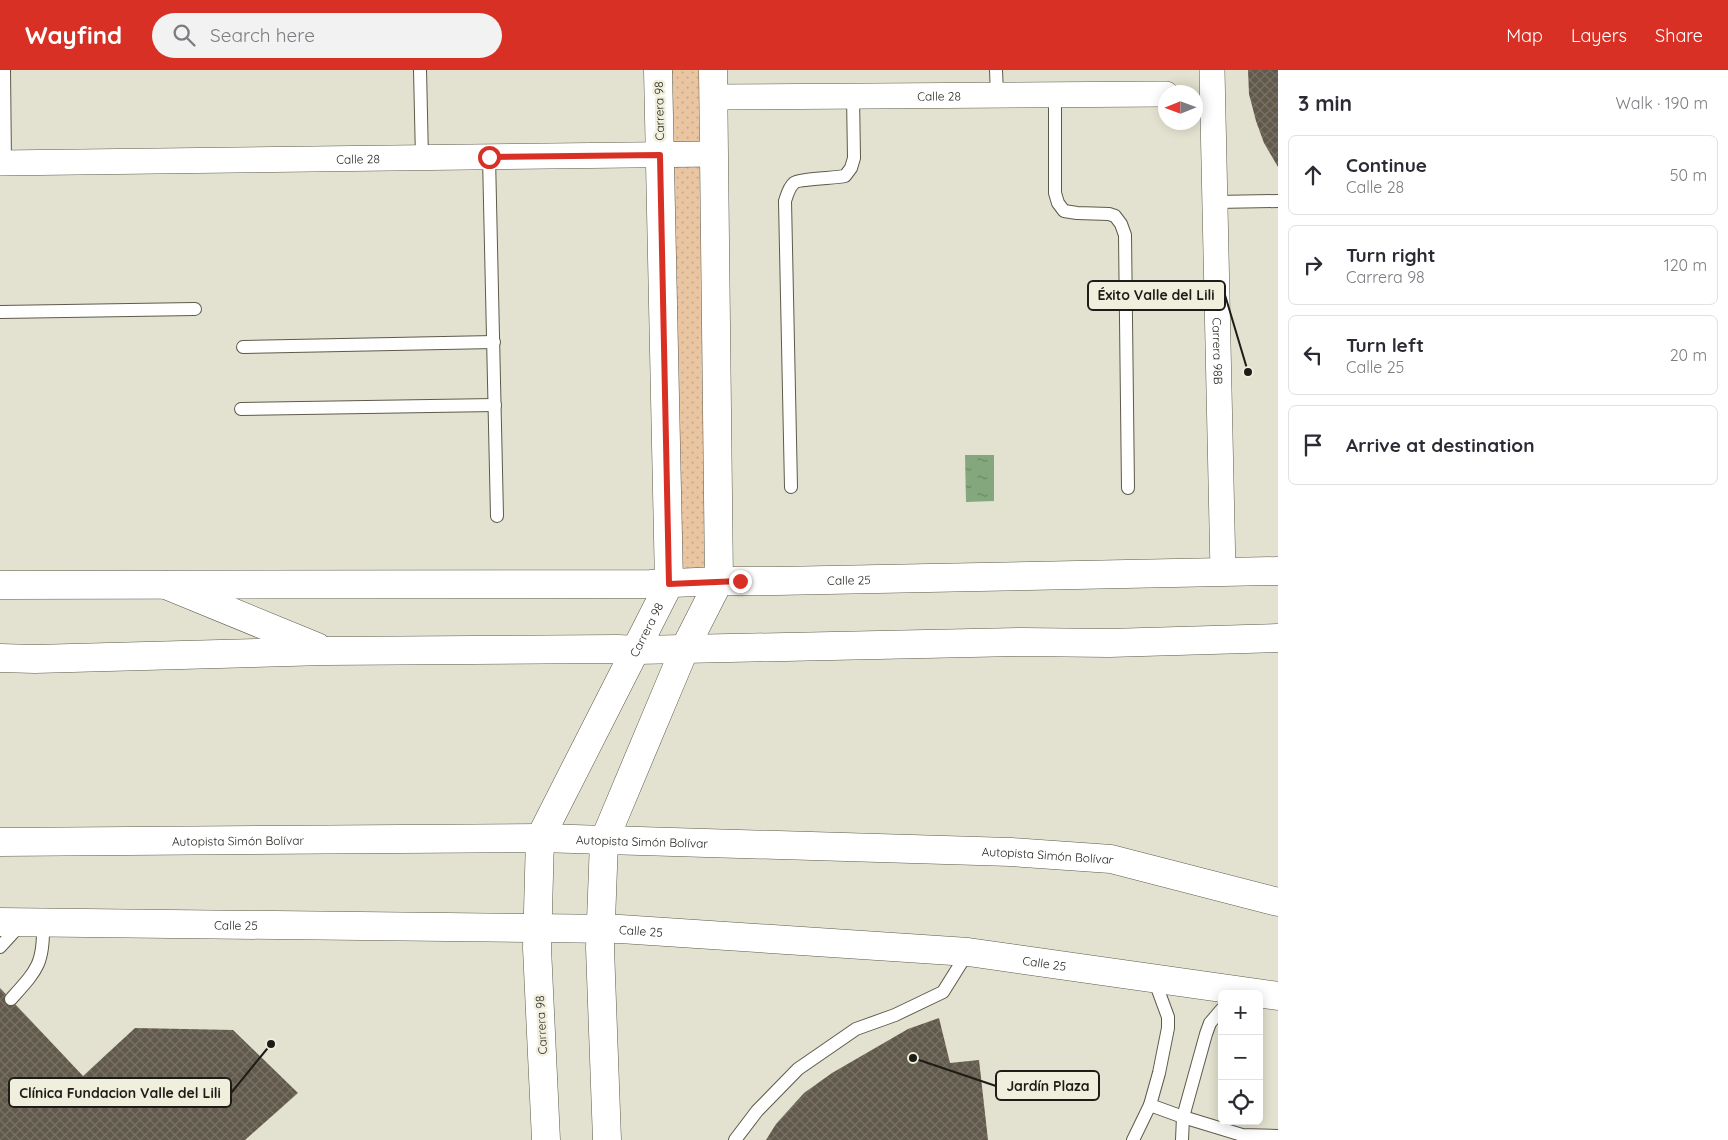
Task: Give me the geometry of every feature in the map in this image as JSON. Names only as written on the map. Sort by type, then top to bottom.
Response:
[{"type":"main road","name":"Carrera 98","points":[[546,1140],[537,928],[540,838],[669,584],[658,70]]},
{"type":"main road","points":[[607,1140],[600,929],[604,841],[685,648],[719,581],[713,70]]},
{"type":"main road","name":"Calle 25","points":[[0,585],[669,584],[719,581],[777,582],[1278,571]]},
{"type":"main road","points":[[166,585],[325,651]]},
{"type":"main road","points":[[0,658],[35,659],[325,651],[637,650],[1022,642],[1109,643],[1278,638]]},
{"type":"main road","points":[[0,672],[35,659]]},
{"type":"main road","points":[[0,832],[20,840],[37,842]]},
{"type":"main road","name":"Autopista Simón Bolívar","points":[[0,842],[540,838],[1011,852],[1112,859],[1278,902]]},
{"type":"main road","name":"Calle 25","points":[[22,923],[620,929],[968,952],[1154,977],[1218,994]]},
{"type":"main road","name":"Calle 25","points":[[1263,997],[1278,996]]},
{"type":"street","name":"Carrera 98B","points":[[1207,86],[1215,202],[1223,572]]},
{"type":"street","name":"Calle 28","points":[[713,97],[1158,94]]},
{"type":"street","name":"Calle 28","points":[[3,163],[714,154]]},
{"type":"lane","points":[[3,163],[4,70]]},
{"type":"lane","points":[[420,70],[422,158]]},
{"type":"lane","points":[[996,70],[997,95]]},
{"type":"lane","points":[[1055,94],[1055,193],[1058,203],[1064,211],[1116,216],[1125,234],[1128,488]]},
{"type":"lane","points":[[791,487],[785,201],[794,183],[800,180],[832,179],[845,176],[851,168],[854,158],[853,96]]},
{"type":"lane","points":[[489,157],[497,516]]},
{"type":"lane","points":[[1215,202],[1278,201]]},
{"type":"lane","points":[[0,312],[195,309]]},
{"type":"lane","points":[[243,347],[494,342]]},
{"type":"lane","points":[[241,409],[495,405]]},
{"type":"lane","points":[[0,947],[22,923],[44,941],[39,964],[11,1000]]},
{"type":"lane","points":[[735,1140],[757,1111],[798,1069],[856,1029],[895,1015],[943,992],[968,952]]},
{"type":"lane","points":[[1133,1140],[1150,1105],[1168,1028],[1168,1017],[1154,977]]},
{"type":"lane","points":[[1182,1140],[1183,1117],[1206,1034],[1210,1023],[1218,1013]]},
{"type":"lane","points":[[1150,1105],[1242,1135],[1278,1136]]},
{"type":"shaded area","points":[[658,70],[713,70],[719,581],[669,584]]},
{"type":"water","points":[[965,455],[994,455],[994,501],[966,502]]},
{"type":"building","points":[[1248,70],[1278,70],[1278,167],[1264,143],[1256,121],[1249,94]]},
{"type":"building","points":[[0,988],[83,1076],[135,1028],[233,1030],[298,1093],[245,1140],[0,1140]]},
{"type":"building","points":[[939,1018],[950,1063],[979,1060],[988,1140],[766,1140],[776,1124],[804,1093],[832,1073],[908,1029]]},
{"type":"place","name":"Éxito Valle del Lili","points":[[1248,372]]},
{"type":"place","name":"Clínica Fundacion Valle del Lili","points":[[271,1044]]},
{"type":"place","name":"Jardín Plaza","points":[[913,1058]]},
{"type":"route","points":[[489,157],[660,155],[669,584],[740,581]]}]
